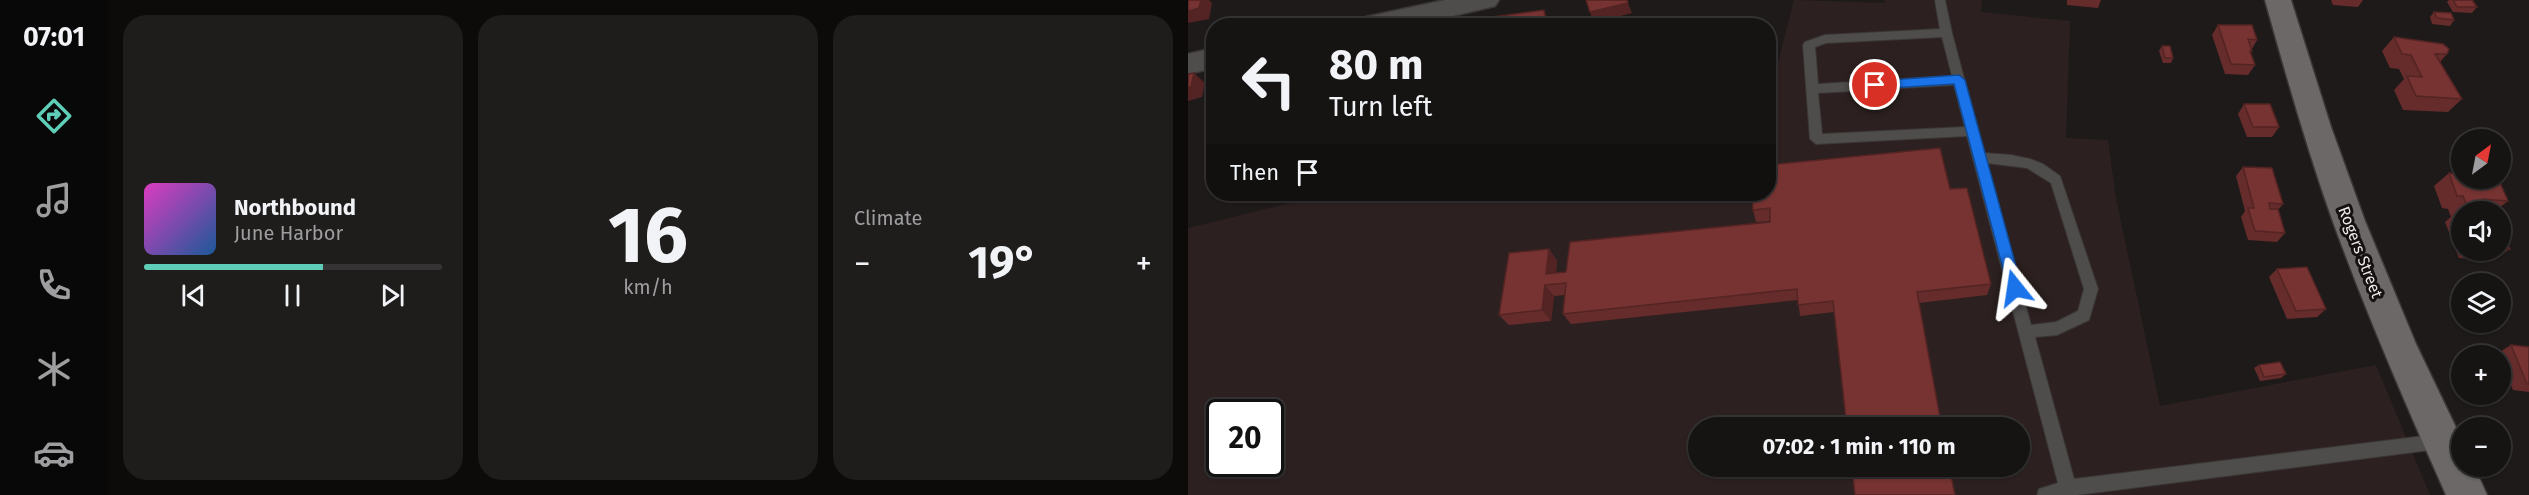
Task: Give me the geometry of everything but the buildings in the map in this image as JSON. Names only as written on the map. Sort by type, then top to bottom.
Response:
[{"type":"main road","name":"Rogers Street","points":[[2278,0],[2305,91],[2360,250],[2467,495]]},
{"type":"street","points":[[1403,18],[1486,0]]},
{"type":"street","points":[[1188,64],[1206,60]]},
{"type":"lane","points":[[1940,0],[1959,80],[2068,488]]},
{"type":"lane","points":[[1947,33],[1825,39],[1809,45],[1816,139],[1973,131]]},
{"type":"lane","points":[[1812,89],[1959,80]]},
{"type":"lane","points":[[1980,158],[2016,158],[2045,169],[2055,180],[2091,289],[2084,315],[2057,328],[2026,332]]},
{"type":"lane","points":[[2045,495],[2068,488],[2097,490],[2442,442]]},
{"type":"shaded area","points":[[1794,0],[1884,3],[1885,0],[1982,0],[1981,12],[2070,21],[2066,138],[2108,140],[2116,198],[2160,406],[2376,365],[2430,495],[1188,495],[1188,228],[1298,201],[1776,201],[1776,71]]},
{"type":"route","points":[[1875,85],[1959,80],[2015,288]]}]
